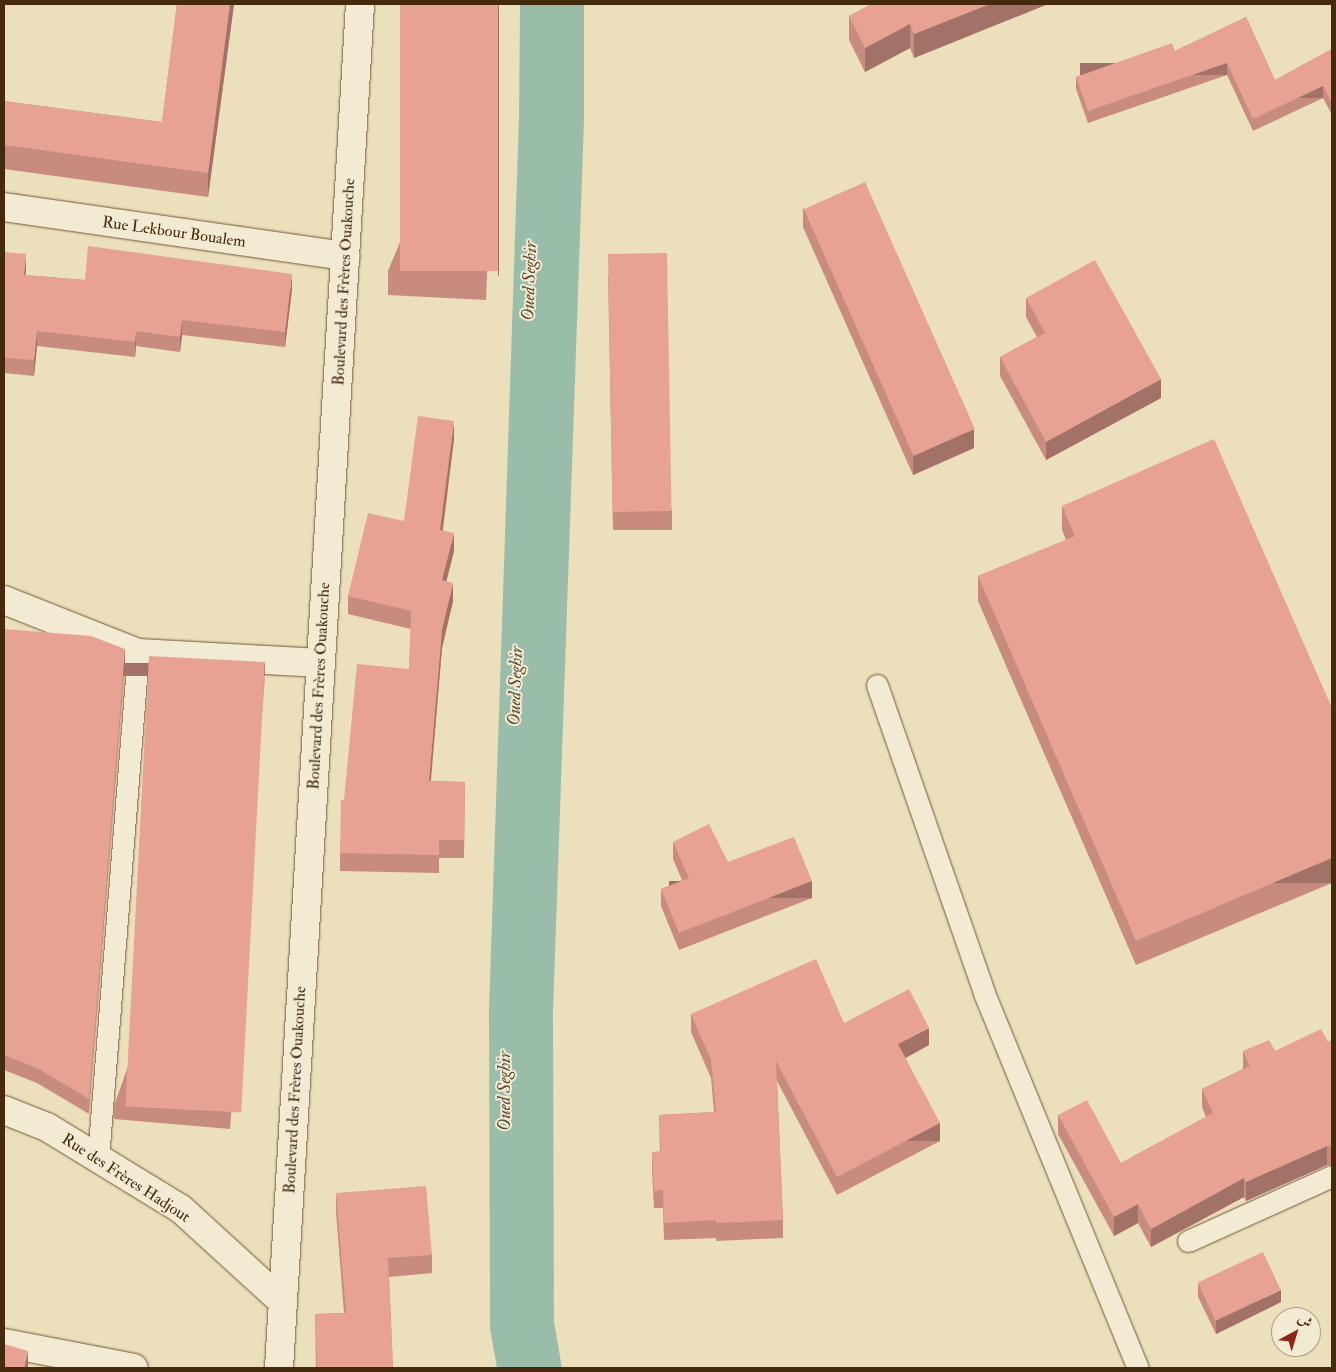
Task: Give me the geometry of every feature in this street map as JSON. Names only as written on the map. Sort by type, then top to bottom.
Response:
[{"type":"street","name":"Boulevard des Frères Ouakouche","points":[[279,1368],[360,4]]},
{"type":"street","name":"Rue Lekbour Boualem","points":[[4,207],[345,256]]},
{"type":"street","points":[[4,600],[138,653],[321,662]]},
{"type":"street","name":"Rue des Frères Hadjout","points":[[4,1110],[47,1128],[181,1209],[283,1302]]},
{"type":"street","points":[[4,1343],[134,1368]]},
{"type":"lane","points":[[98,1158],[138,653]]},
{"type":"lane","points":[[877,685],[984,993],[1138,1368]]},
{"type":"lane","points":[[1188,1241],[1332,1176]]},
{"type":"water","name":"Oued Seghir","points":[[520,4],[584,4],[584,120],[553,1012],[554,1322],[562,1368],[497,1368],[490,1328],[489,1010],[519,118]]},
{"type":"building","points":[[177,4],[230,4],[208,173],[4,145],[4,101],[162,122]]},
{"type":"building","points":[[400,4],[498,4],[498,271],[400,271]]},
{"type":"building","points":[[872,4],[990,4],[914,34],[910,24],[865,48],[849,16]]},
{"type":"building","points":[[1246,17],[1275,80],[1332,49],[1332,103],[1323,86],[1253,119],[1227,63],[1088,111],[1076,77],[1172,43],[1175,51]]},
{"type":"building","points":[[865,182],[975,429],[914,456],[804,209]]},
{"type":"building","points":[[88,246],[292,274],[285,332],[182,320],[180,337],[136,331],[135,342],[37,331],[34,360],[4,358],[4,252],[26,254],[24,275],[85,280]]},
{"type":"building","points":[[667,253],[672,511],[613,512],[608,254]]},
{"type":"building","points":[[1095,260],[1161,379],[1046,442],[1000,357],[1045,333],[1026,298]]},
{"type":"building","points":[[418,416],[454,421],[440,530],[454,533],[442,580],[453,583],[442,630],[429,781],[465,782],[464,840],[439,840],[439,855],[340,853],[341,800],[344,800],[357,664],[409,669],[411,611],[348,596],[368,513],[404,521]]},
{"type":"building","points":[[1214,439],[1332,708],[1332,858],[1136,941],[978,576],[1075,536],[1062,506]]},
{"type":"building","points":[[4,629],[91,636],[125,649],[89,1099],[37,1068],[4,1055]]},
{"type":"building","points":[[149,656],[265,662],[241,1112],[125,1106]]},
{"type":"building","points":[[709,824],[728,862],[794,837],[812,881],[679,933],[661,889],[689,878],[673,842]]},
{"type":"building","points":[[816,959],[844,1023],[909,989],[929,1028],[898,1044],[940,1123],[837,1177],[776,1061],[783,1220],[716,1223],[716,1220],[664,1223],[663,1190],[654,1191],[652,1152],[661,1151],[659,1115],[716,1112],[711,1060],[691,1014]]},
{"type":"building","points":[[1321,1029],[1328,1042],[1332,1040],[1332,1146],[1327,1146],[1246,1182],[1244,1178],[1151,1229],[1138,1204],[1114,1217],[1058,1115],[1087,1100],[1121,1163],[1213,1113],[1202,1089],[1250,1066],[1243,1051],[1269,1040],[1275,1051]]},
{"type":"building","points":[[426,1186],[432,1255],[388,1258],[393,1368],[317,1368],[315,1314],[346,1313],[336,1193]]},
{"type":"building","points":[[1263,1252],[1281,1290],[1215,1320],[1198,1282]]},
{"type":"building","points":[[4,1344],[28,1351],[24,1368],[4,1368]]}]
